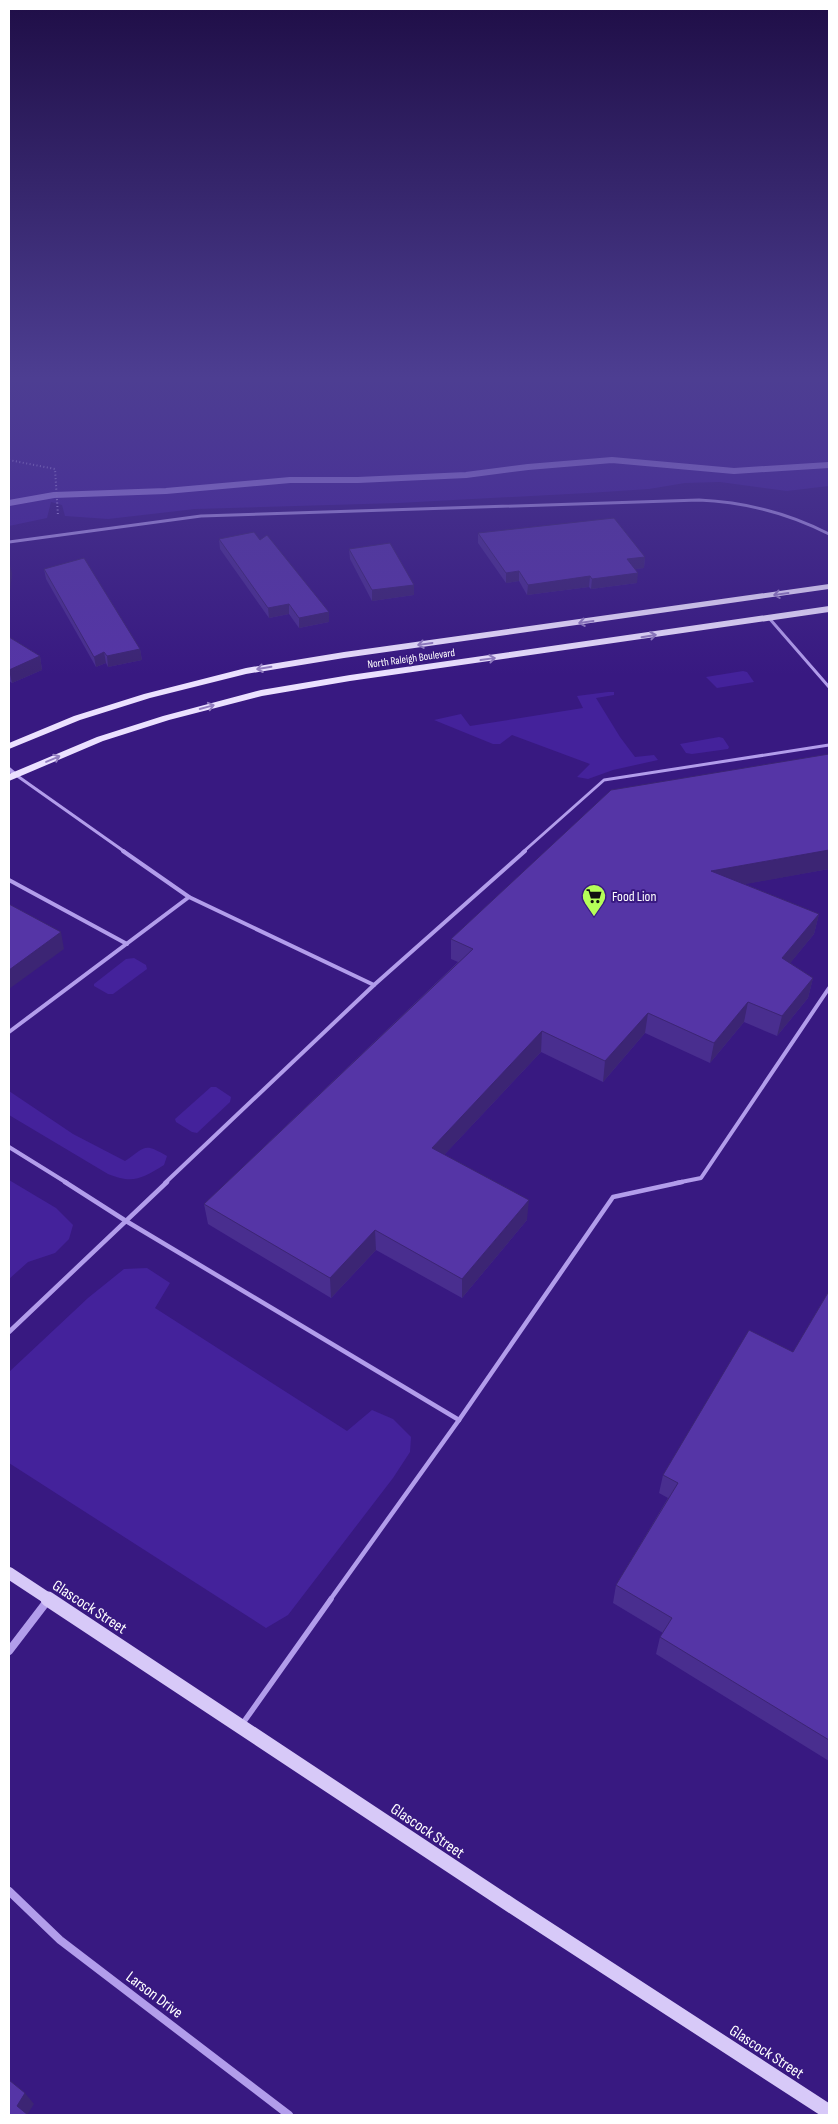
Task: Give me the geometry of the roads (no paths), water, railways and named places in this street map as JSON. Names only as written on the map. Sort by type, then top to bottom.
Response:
[{"type":"main road","name":"North Raleigh Boulevard","points":[[9,746],[77,718],[147,696],[246,671],[344,655],[829,586]]},
{"type":"main road","name":"North Raleigh Boulevard","points":[[11,774],[100,739],[166,718],[262,693],[350,678],[829,609]]},
{"type":"street","points":[[9,542],[202,516],[699,500],[725,501],[765,509],[803,521],[829,534]]},
{"type":"street","name":"Glascock Street","points":[[9,1573],[512,1906],[829,2112]]},
{"type":"street","points":[[9,1651],[49,1600]]},
{"type":"street","name":"Larson Drive","points":[[9,1891],[60,1940],[289,2115]]},
{"type":"lane","points":[[769,618],[829,688]]},
{"type":"lane","points":[[9,1332],[374,985],[604,780],[829,746]]},
{"type":"lane","points":[[11,774],[189,897],[374,985]]},
{"type":"lane","points":[[9,880],[127,944]]},
{"type":"lane","points":[[9,1032],[189,897]]},
{"type":"lane","points":[[241,1727],[459,1420],[613,1197],[701,1178],[829,988]]},
{"type":"lane","points":[[9,1147],[126,1221],[459,1420]]},
{"type":"waterway","points":[[9,503],[54,495],[166,491],[290,480],[358,480],[420,477]]},
{"type":"place","name":"Food Lion","points":[[594,917]]}]
